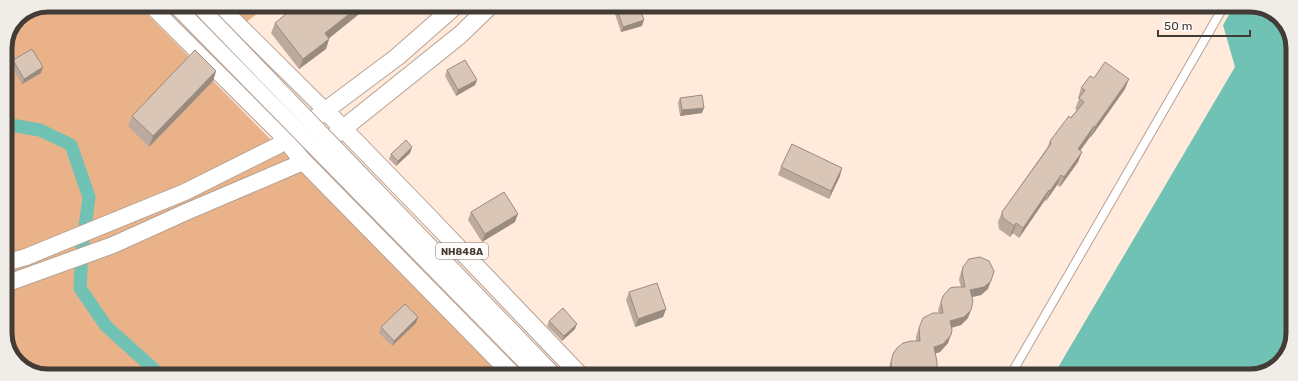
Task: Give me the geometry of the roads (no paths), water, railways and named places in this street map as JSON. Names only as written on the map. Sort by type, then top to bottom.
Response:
[{"type":"highway","points":[[448,12],[397,57],[286,140],[302,160],[507,369]]},
{"type":"highway","points":[[302,160],[322,147],[342,128],[460,35],[484,12]]},
{"type":"highway","name":"NH848A","points":[[325,110],[574,369]]},
{"type":"main road","points":[[12,261],[26,257],[185,192],[277,146],[286,140],[157,12]]},
{"type":"main road","points":[[182,12],[532,369]]},
{"type":"main road","points":[[205,12],[548,369]]},
{"type":"main road","points":[[226,12],[325,110]]},
{"type":"main road","points":[[12,282],[113,246],[186,212],[296,165],[302,160]]},
{"type":"street","points":[[1014,369],[1221,12]]},
{"type":"water","points":[[1231,12],[1260,13],[1270,18],[1277,24],[1285,38],[1285,343],[1280,353],[1272,362],[1255,369],[1057,369],[1235,67],[1223,25]]},
{"type":"waterway","points":[[12,125],[40,130],[71,145],[89,197],[82,251],[80,288],[106,326],[154,369]]}]
